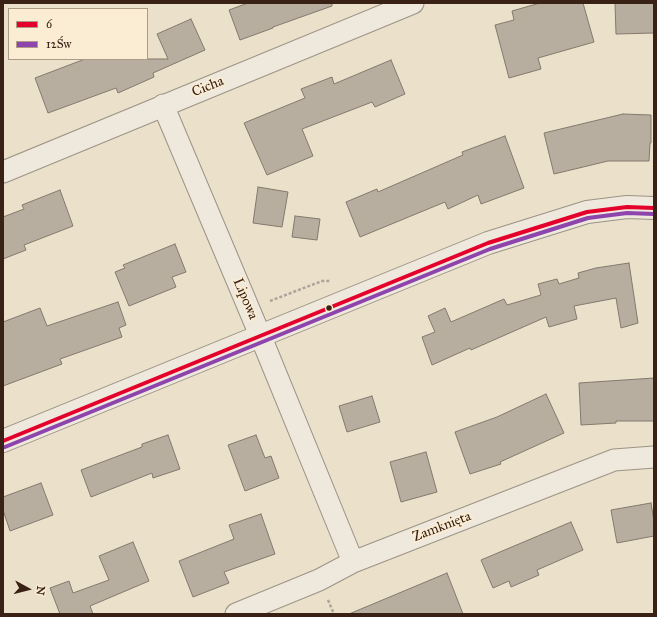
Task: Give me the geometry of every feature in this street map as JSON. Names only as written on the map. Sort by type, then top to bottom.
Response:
[{"type":"street","name":"Cicha","points":[[3,172],[413,3]]},
{"type":"street","name":"Lipowa","points":[[163,105],[261,335],[352,562]]},
{"type":"street","points":[[3,441],[488,243],[587,212],[627,208],[654,208]]},
{"type":"street","name":"Zamknięta","points":[[236,614],[319,580],[352,562],[614,460],[654,457]]},
{"type":"building","points":[[248,3],[332,3],[332,6],[240,40],[229,10]]},
{"type":"building","points":[[540,3],[583,3],[594,42],[538,58],[541,69],[509,78],[495,25],[514,20],[512,11]]},
{"type":"building","points":[[615,3],[654,3],[654,33],[616,34]]},
{"type":"building","points":[[191,19],[205,50],[153,73],[154,77],[118,93],[116,88],[48,113],[35,78],[82,60],[168,59],[157,34]]},
{"type":"building","points":[[391,60],[405,94],[375,107],[372,102],[302,129],[313,156],[267,175],[244,123],[305,98],[301,89],[332,77],[334,84]]},
{"type":"building","points":[[623,114],[651,115],[651,143],[649,161],[608,161],[554,174],[544,133]]},
{"type":"building","points":[[505,136],[524,188],[481,204],[478,195],[448,209],[445,202],[360,237],[346,202],[377,189],[378,192],[463,155],[462,152]]},
{"type":"building","points":[[258,187],[288,192],[282,227],[253,223]]},
{"type":"building","points":[[60,190],[73,226],[24,245],[26,250],[3,259],[3,217],[24,209],[22,205]]},
{"type":"building","points":[[295,216],[320,219],[317,240],[292,237]]},
{"type":"building","points":[[175,244],[186,272],[172,277],[176,287],[129,306],[115,272],[125,268],[123,265]]},
{"type":"building","points":[[629,263],[638,323],[621,328],[616,298],[574,306],[577,319],[549,327],[546,317],[471,350],[470,348],[432,365],[422,337],[435,332],[428,316],[445,308],[451,322],[504,299],[507,305],[541,295],[538,284],[557,279],[559,284],[579,278],[578,273],[596,268]]},
{"type":"building","points":[[118,302],[126,325],[119,328],[122,337],[60,359],[62,364],[3,386],[3,322],[40,308],[47,326]]},
{"type":"building","points":[[654,378],[654,421],[616,421],[616,423],[581,425],[579,383]]},
{"type":"building","points":[[546,394],[564,433],[500,462],[501,464],[470,474],[455,432],[497,417]]},
{"type":"building","points":[[372,396],[380,422],[347,432],[339,406]]},
{"type":"building","points":[[168,435],[180,469],[153,478],[152,473],[91,497],[81,470],[142,447],[142,444]]},
{"type":"building","points":[[256,435],[265,458],[271,456],[279,478],[245,491],[228,445]]},
{"type":"building","points":[[426,452],[437,492],[401,502],[390,462]]},
{"type":"building","points":[[41,483],[53,515],[10,531],[3,510],[3,497]]},
{"type":"building","points":[[651,503],[654,521],[654,536],[617,543],[611,510]]},
{"type":"building","points":[[261,514],[275,554],[224,572],[229,583],[193,597],[179,561],[234,539],[229,525]]},
{"type":"building","points":[[571,522],[583,550],[537,570],[539,575],[511,587],[509,581],[493,588],[481,560]]},
{"type":"building","points":[[133,542],[149,581],[90,606],[93,614],[60,614],[50,588],[69,581],[73,593],[109,580],[99,556]]},
{"type":"building","points":[[447,573],[463,614],[349,614]]},
{"type":"transit line","name":"6","points":[[3,441],[488,243],[587,212],[627,207],[654,208]]},
{"type":"transit line","name":"12Św","points":[[5,447],[490,249],[588,218],[627,213],[654,214]]}]
